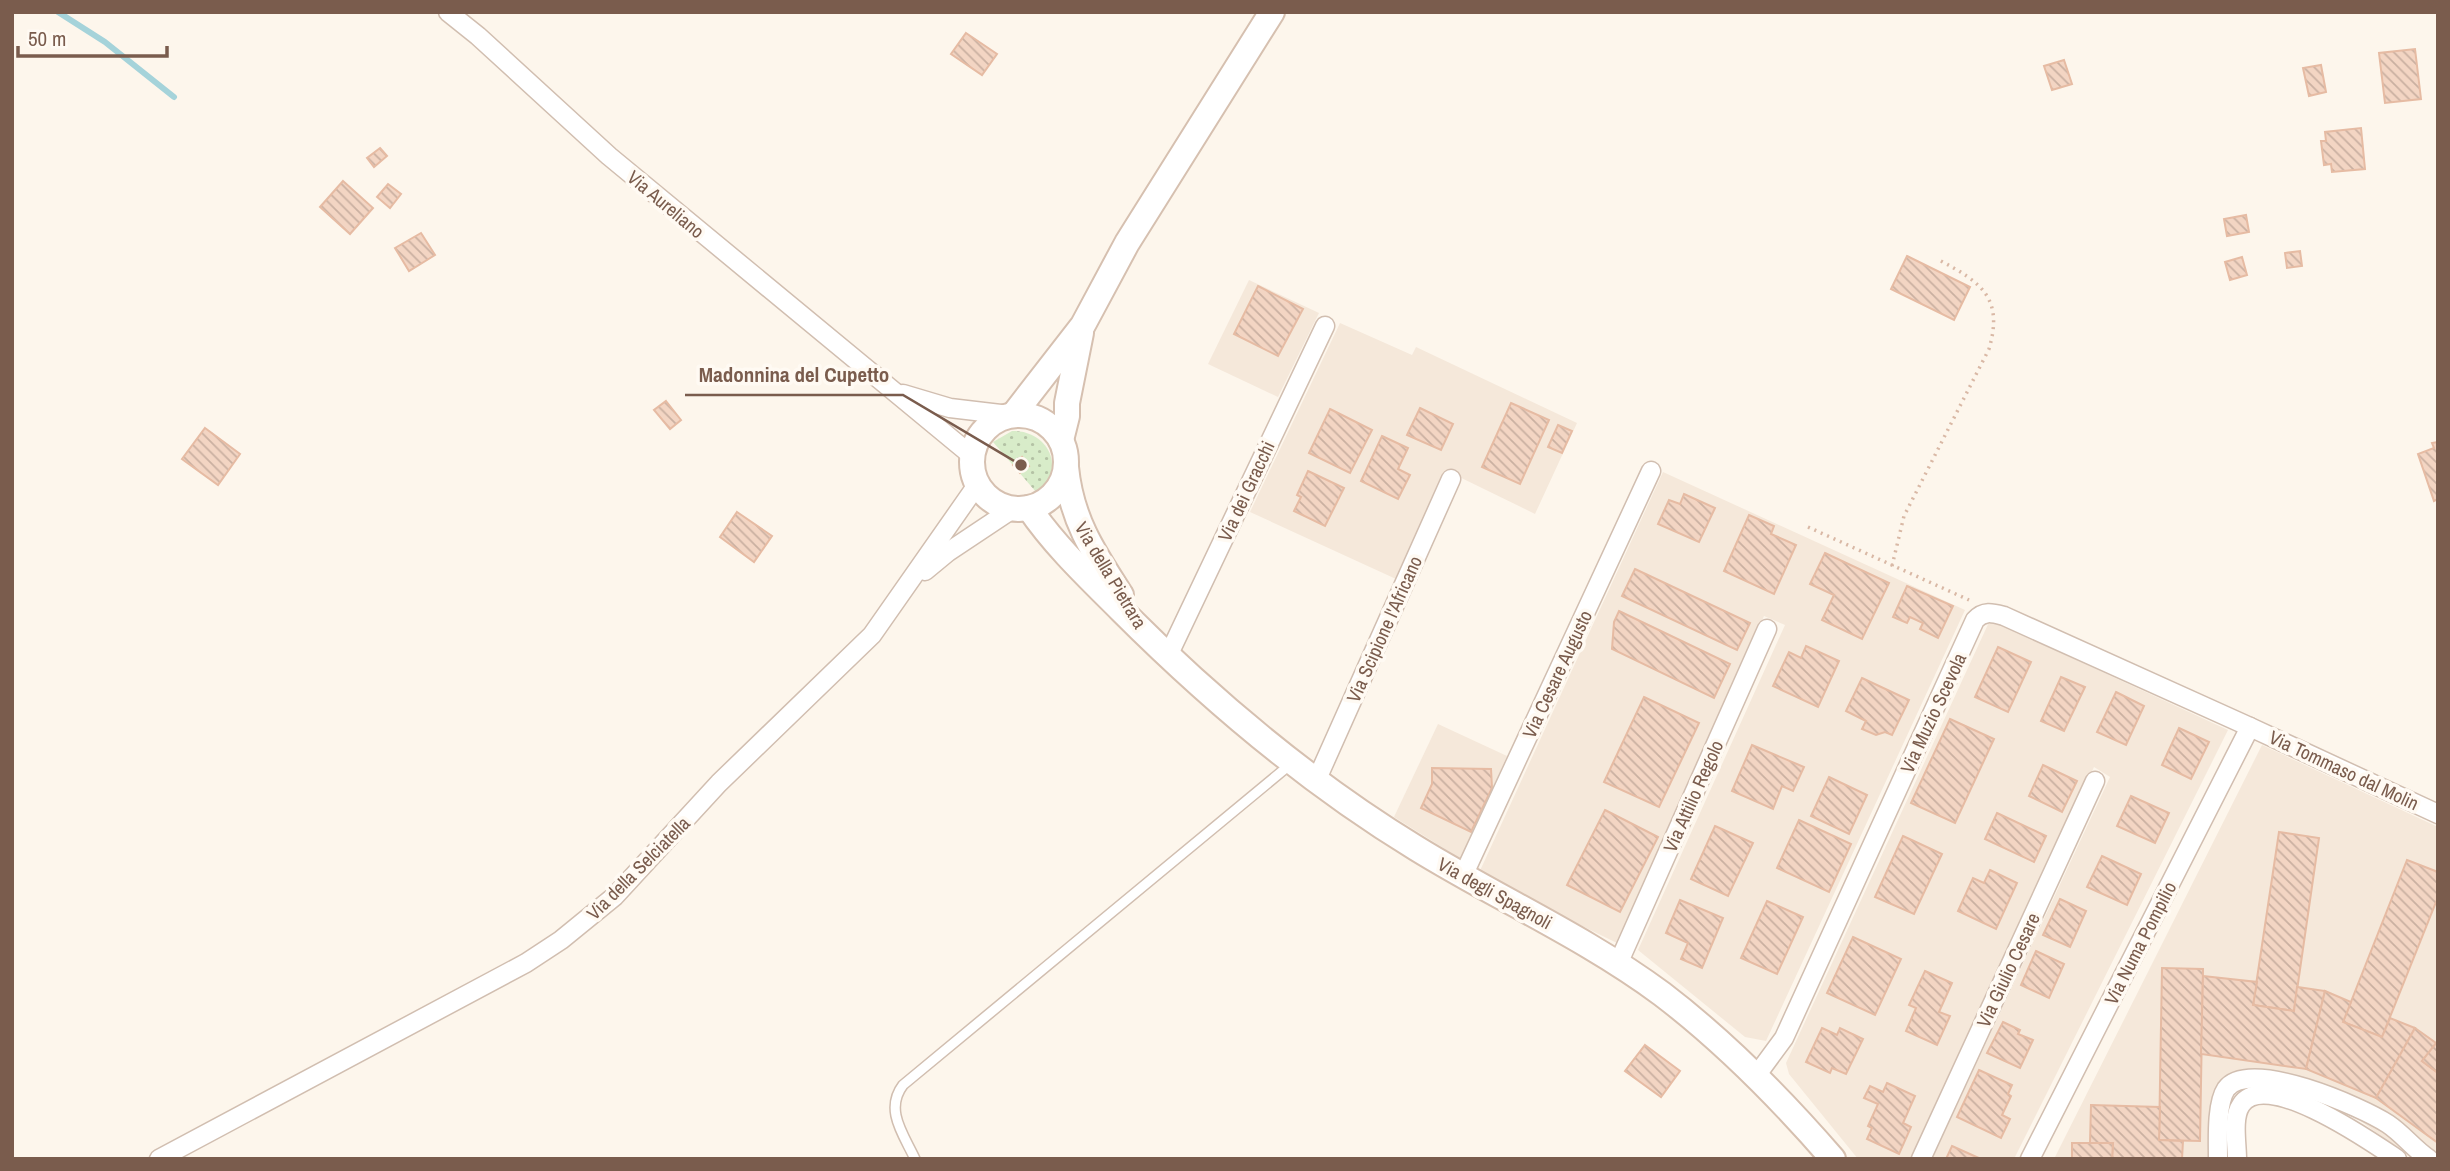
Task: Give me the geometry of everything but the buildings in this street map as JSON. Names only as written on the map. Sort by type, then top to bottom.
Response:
[{"type":"street","name":"Via Aureliano","points":[[448,12],[478,36],[609,156],[971,455]]},
{"type":"street","name":"Via della Pietrara","points":[[1011,415],[1083,325],[1128,243],[1272,12]]},
{"type":"street","name":"Via della Pietrara","points":[[1083,325],[1067,403],[1063,452],[1068,491],[1076,520],[1092,551],[1148,637]]},
{"type":"street","name":"Via dei Gracchi","points":[[1168,656],[1325,326]]},
{"type":"street","name":"Via Aureliano","points":[[890,389],[950,408],[1011,415]]},
{"type":"street","points":[[1011,415],[1028,415],[1041,420],[1053,429],[1063,452],[1063,479],[1055,492],[1043,502],[1021,508],[1001,506],[990,500],[977,485],[972,471],[971,455],[980,434],[998,419],[1011,415]]},
{"type":"street","name":"Via Cesare Augusto","points":[[1463,876],[1651,471]]},
{"type":"street","name":"Via Scipione l'Africano","points":[[1317,779],[1451,479]]},
{"type":"street","name":"Via della Selciatella","points":[[159,1159],[526,962],[578,928],[626,886],[719,783],[861,647],[888,616],[977,485]]},
{"type":"street","name":"Via della Pietrara","points":[[1021,508],[1148,637]]},
{"type":"street","name":"Via della Selciatella","points":[[911,582],[948,552],[1021,508]]},
{"type":"street","name":"Via Muzio Scevola","points":[[1756,1076],[1784,1038],[1975,620],[1988,612],[2004,616]]},
{"type":"street","points":[[2004,616],[2250,727]]},
{"type":"street","name":"Via Attilio Regolo","points":[[1618,964],[1768,629]]},
{"type":"street","name":"Via degli Spagnoli","points":[[1148,637],[1293,762],[1381,826],[1618,964],[1675,1004],[1756,1076],[1833,1159]]},
{"type":"street","name":"Via Tommaso dal Molin","points":[[2250,727],[2438,814]]},
{"type":"street","name":"Via Numa Pompilio","points":[[2031,1159],[2250,727]]},
{"type":"street","name":"Via Giulio Cesare","points":[[1921,1159],[2095,781]]},
{"type":"street","points":[[2218,1159],[2223,1095],[2228,1086],[2235,1082],[2252,1079],[2308,1088],[2350,1103],[2389,1125],[2429,1159]]},
{"type":"street","points":[[2237,1159],[2237,1116],[2245,1100],[2255,1095],[2289,1100],[2316,1109],[2351,1127],[2397,1159]]},
{"type":"lane","points":[[915,1159],[895,1115],[895,1099],[903,1085],[1293,762]]},
{"type":"path","points":[[1892,566],[1904,516],[1993,337],[1993,313],[1986,292],[1970,277],[1940,260]]},
{"type":"path","points":[[1808,527],[2004,616]]},
{"type":"shaded area","points":[[1249,280],[1319,313],[1278,397],[1208,364]]},
{"type":"shaded area","points":[[1340,323],[1412,355],[1416,347],[1577,423],[1535,514],[1445,470],[1396,579],[1250,512]]},
{"type":"shaded area","points":[[1663,472],[1965,610],[1766,1041],[1745,1037],[1638,950],[1785,625],[1764,616],[1619,944],[1478,875]]},
{"type":"shaded area","points":[[1990,620],[2228,730],[2014,1159],[1932,1159],[2110,777],[2094,767],[1913,1159],[1858,1159],[1789,1074],[1786,1063]]},
{"type":"shaded area","points":[[1438,724],[1507,756],[1461,859],[1394,817]]},
{"type":"shaded area","points":[[2262,745],[2438,827],[2438,1159],[2412,1159],[2358,1119],[2310,1098],[2233,1092],[2229,1159],[2054,1159]]},
{"type":"green space","points":[[1012,431],[1025,432],[1035,437],[1050,453],[1051,473],[1046,483],[1036,492],[993,442]]},
{"type":"waterway","points":[[58,12],[105,42],[174,97]]},
{"type":"place","name":"Madonnina del Cupetto","points":[[1021,465]]}]
